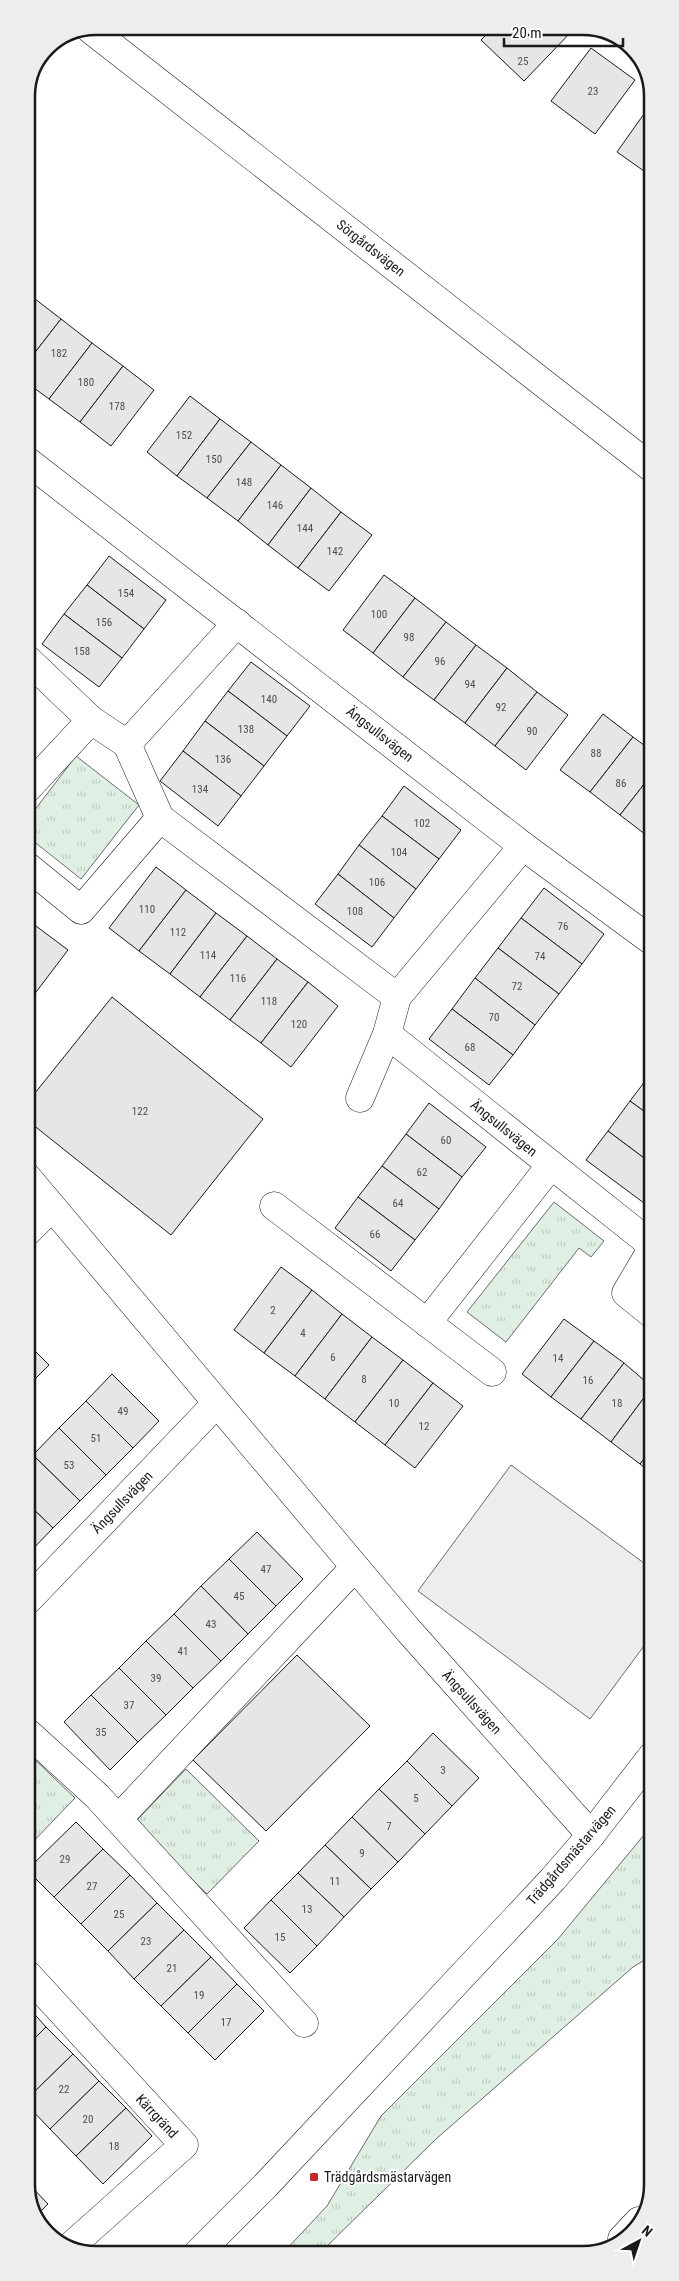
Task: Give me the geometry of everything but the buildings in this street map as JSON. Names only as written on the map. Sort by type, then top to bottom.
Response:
[{"type":"street","name":"Sörgårdsvägen","points":[[98,35],[644,462]]},
{"type":"street","name":"Ängsullsvägen","points":[[35,467],[523,846],[644,935]]},
{"type":"street","points":[[127,744],[237,623]]},
{"type":"street","points":[[35,667],[91,720],[127,744],[160,818],[397,997]]},
{"type":"street","points":[[35,780],[91,720]]},
{"type":"street","points":[[35,873],[81,910],[160,818]]},
{"type":"street","points":[[360,1098],[387,1034],[397,997],[523,846]]},
{"type":"street","name":"Ängsullsvägen","points":[[387,1034],[644,1241]]},
{"type":"street","name":"Ängsullsvägen","points":[[427,1324],[551,1165]]},
{"type":"street","name":"Ängsullsvägen","points":[[35,1187],[409,1631],[591,1835]]},
{"type":"street","points":[[274,1206],[492,1372]]},
{"type":"street","points":[[35,1224],[52,1207]]},
{"type":"street","name":"Ängsullsvägen","points":[[644,1261],[626,1293],[644,1308]]},
{"type":"street","name":"Ängsullsvägen","points":[[35,1593],[217,1404]]},
{"type":"street","points":[[118,1819],[355,1567]]},
{"type":"street","points":[[35,1739],[97,1796],[304,2023]]},
{"type":"street","name":"Trädgårdsmästarvägen","points":[[205,2246],[265,2186],[553,1879],[591,1835],[644,1766]]},
{"type":"street","name":"Kärrgränd","points":[[35,1983],[184,2145],[75,2242]]},
{"type":"green space","points":[[76,756],[139,805],[81,879],[35,842],[35,810]]},
{"type":"green space","points":[[554,1202],[604,1241],[591,1257],[579,1248],[506,1342],[467,1312]]},
{"type":"green space","points":[[35,1760],[75,1798],[35,1840]]},
{"type":"green space","points":[[186,1769],[259,1841],[207,1894],[134,1823]]},
{"type":"green space","points":[[644,1835],[644,1960],[633,1967],[436,2139],[327,2246],[290,2246],[327,2206],[381,2116],[558,1939]]},
{"type":"shaded area","points":[[511,1465],[644,1563],[644,1646],[590,1719],[418,1591]]},
{"type":"place","name":"Trädgårdsmästarvägen","points":[[314,2177]]}]
